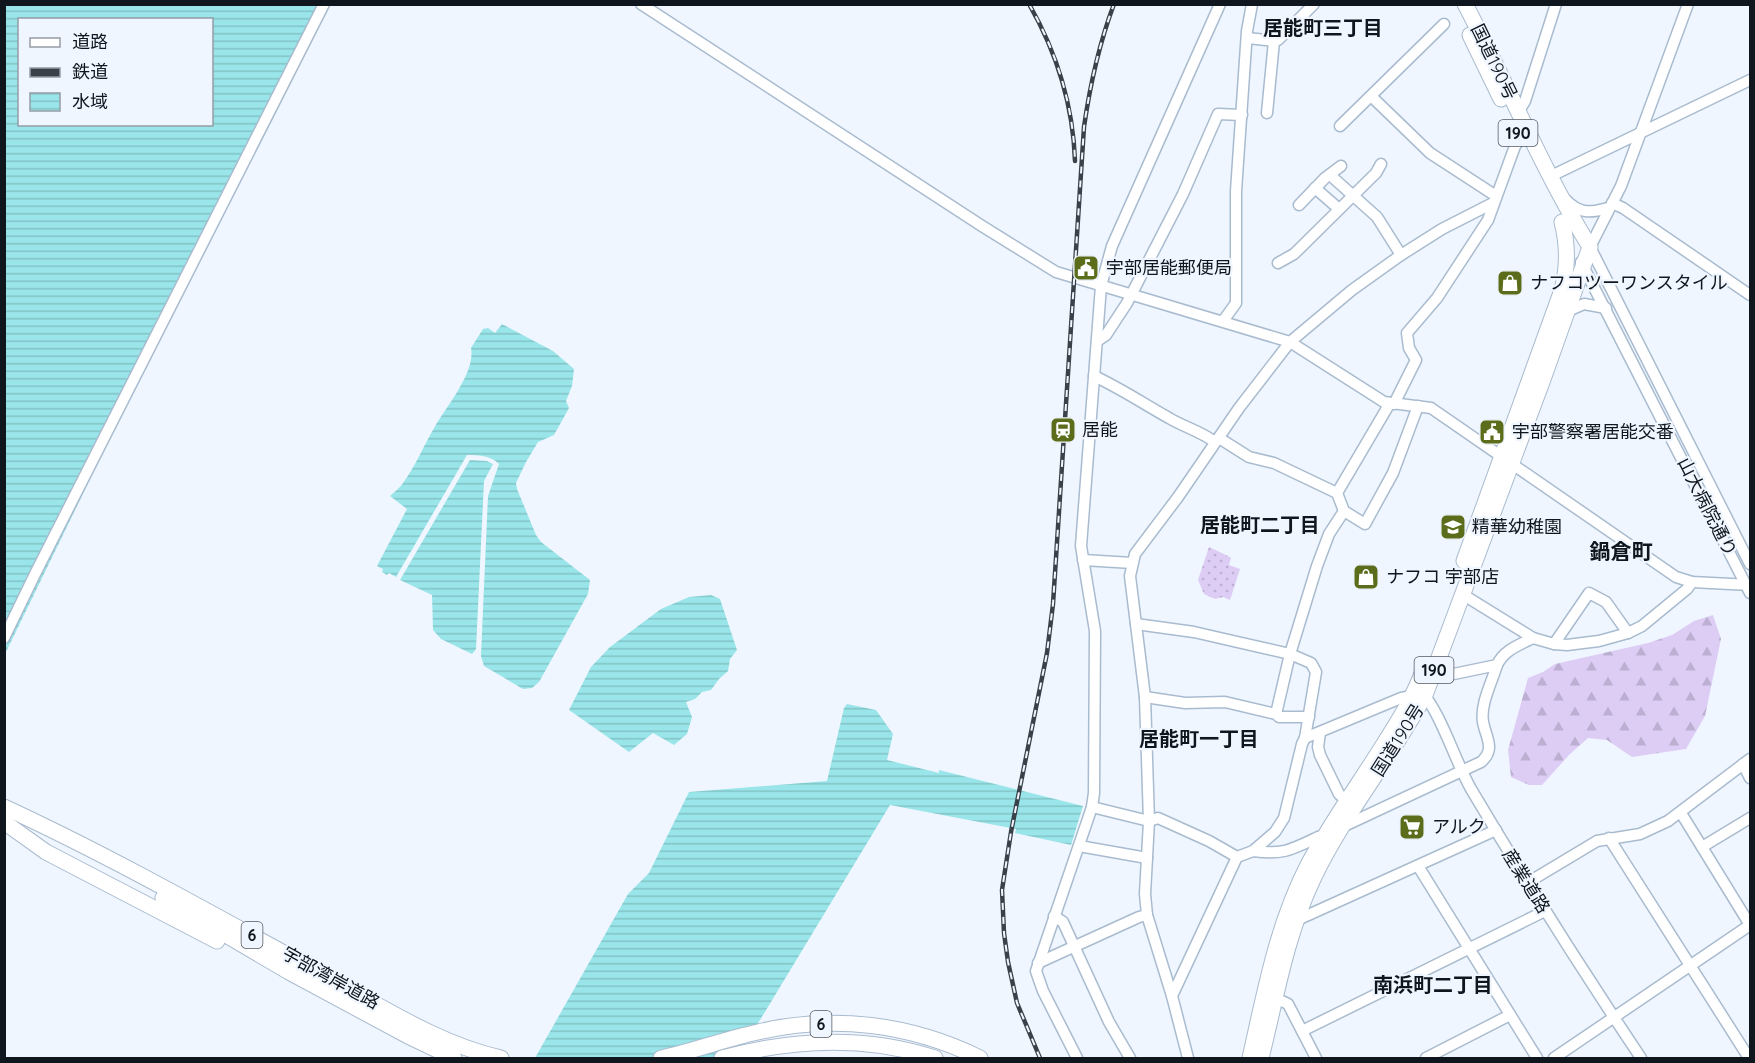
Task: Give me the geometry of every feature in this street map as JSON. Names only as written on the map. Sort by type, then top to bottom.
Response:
[{"type":"highway","name":"国道190号","points":[[1261,1059],[1283,922],[1310,862],[1411,722],[1418,693],[1507,461],[1568,311],[1582,264],[1455,4]]},
{"type":"highway","name":"国道190号","points":[[1465,4],[1494,59],[1552,182],[1590,247],[1541,362],[1533,375]]},
{"type":"highway","name":"国道190号","points":[[1250,1059],[1295,921],[1332,830],[1347,801],[1433,674],[1507,461],[1566,277],[1567,249],[1562,222]]},
{"type":"highway","points":[[4,807],[43,817],[204,900],[328,972],[377,1012]]},
{"type":"highway","name":"宇部湾岸道路","points":[[4,807],[179,896],[454,1059]]},
{"type":"highway","points":[[4,822],[32,843],[62,861],[170,917],[377,1012]]},
{"type":"highway","name":"宇部湾岸道路","points":[[377,1012],[501,1059]]},
{"type":"highway","name":"6","points":[[661,1059],[758,1032],[792,1025],[828,1023],[882,1027],[916,1033],[949,1044],[980,1059]]},
{"type":"highway","name":"6","points":[[722,1059],[781,1045],[830,1041],[882,1046],[935,1059]]},
{"type":"street","points":[[4,638],[324,4]]},
{"type":"street","points":[[641,4],[1056,272],[1290,342],[1366,391],[1392,404],[1431,408],[1683,580],[1749,587]]},
{"type":"street","points":[[1077,1059],[1037,979],[1036,971],[1092,807],[1094,793],[1095,631],[1083,560],[1082,530],[1101,286],[1112,246],[1220,4]]},
{"type":"street","points":[[1223,321],[1236,303],[1236,191],[1251,4]]},
{"type":"street","points":[[1248,38],[1278,40],[1314,4]]},
{"type":"street","points":[[1518,113],[1525,101],[1556,4]]},
{"type":"street","points":[[1590,247],[1621,186],[1688,4]]},
{"type":"street","points":[[1341,126],[1444,24]]},
{"type":"street","points":[[1267,113],[1274,41]]},
{"type":"street","points":[[1750,80],[1640,133],[1552,182],[1578,210],[1594,212],[1610,206],[1623,208],[1750,295]]},
{"type":"street","points":[[1372,97],[1430,153],[1494,199]]},
{"type":"street","points":[[1097,341],[1111,328],[1131,295],[1183,194],[1218,114],[1242,115]]},
{"type":"street","points":[[1337,493],[1392,404],[1416,360],[1409,348],[1407,333],[1437,298],[1488,220],[1493,210],[1494,199],[1515,146],[1520,139]]},
{"type":"street","points":[[1278,263],[1294,254],[1353,196],[1381,164]]},
{"type":"street","points":[[1299,205],[1341,165]]},
{"type":"street","points":[[1330,176],[1377,217],[1401,255]]},
{"type":"street","points":[[1316,188],[1339,209]]},
{"type":"street","points":[[1188,1059],[1172,996],[1147,915],[1149,821],[1144,697],[1130,576],[1135,554],[1251,392],[1290,342],[1352,290],[1401,255],[1494,199]]},
{"type":"street","name":"山大病院通り","points":[[1590,247],[1750,564]]},
{"type":"street","name":"山大病院通り","points":[[1582,264],[1749,587]]},
{"type":"street","points":[[1568,311],[1584,304],[1606,308]]},
{"type":"street","points":[[1094,376],[1175,422],[1204,433],[1249,457],[1274,463],[1337,493],[1344,511],[1365,524],[1393,473],[1418,406]]},
{"type":"street","points":[[1276,714],[1290,654],[1323,548],[1344,511]]},
{"type":"street","points":[[1083,560],[1132,563]]},
{"type":"street","points":[[1462,594],[1533,638],[1567,645],[1599,641],[1628,633],[1642,626],[1687,589],[1692,582]]},
{"type":"street","points":[[1554,644],[1589,593],[1606,602],[1628,633]]},
{"type":"street","points":[[1136,624],[1194,632],[1290,654],[1311,663],[1316,672],[1305,738],[1284,819],[1275,832],[1252,851],[1237,857],[1172,996]]},
{"type":"street","points":[[1252,851],[1273,854],[1292,849],[1481,762],[1487,757],[1490,746],[1483,722],[1483,712],[1497,665],[1500,658],[1507,652],[1533,638]]},
{"type":"street","points":[[1433,674],[1444,676],[1497,665]]},
{"type":"street","points":[[1305,738],[1418,693]]},
{"type":"street","name":"産業道路","points":[[1418,693],[1460,771],[1527,883],[1641,1059]]},
{"type":"street","points":[[1144,697],[1185,703],[1225,702],[1276,714],[1280,717],[1309,717]]},
{"type":"street","points":[[1320,733],[1318,747],[1320,755],[1339,794],[1347,801]]},
{"type":"street","points":[[1527,883],[1597,841],[1650,831],[1681,813],[1747,762],[1750,778]]},
{"type":"street","points":[[1092,807],[1149,821],[1158,818],[1209,841],[1237,857]]},
{"type":"street","points":[[1554,1059],[1750,925],[1681,813]]},
{"type":"street","points":[[1702,847],[1750,818]]},
{"type":"street","points":[[1295,921],[1496,830]]},
{"type":"street","points":[[1609,838],[1749,1059]]},
{"type":"street","points":[[1079,846],[1147,858]]},
{"type":"street","points":[[1292,849],[1306,850],[1310,862]]},
{"type":"street","points":[[1418,866],[1537,1059]]},
{"type":"street","points":[[1302,1031],[1545,911]]},
{"type":"street","points":[[1038,963],[1147,915]]},
{"type":"street","points":[[1054,916],[1063,922],[1109,1022],[1130,1059]]},
{"type":"street","points":[[1270,996],[1288,1004],[1316,1059]]},
{"type":"street","points":[[1427,1058],[1510,1015]]},
{"type":"green space","points":[[1209,547],[1231,558],[1229,565],[1240,569],[1230,600],[1223,597],[1215,599],[1204,594],[1198,580]]},
{"type":"green space","points":[[1713,615],[1721,639],[1705,716],[1686,749],[1632,757],[1607,740],[1588,738],[1542,785],[1529,785],[1511,777],[1508,750],[1528,678],[1555,664],[1648,643],[1672,635],[1694,621]]},
{"type":"water","points":[[5,5],[321,5],[5,654]]},
{"type":"water","points":[[502,324],[553,351],[574,369],[572,386],[566,401],[569,408],[554,435],[538,442],[516,483],[536,535],[541,542],[590,580],[588,594],[539,682],[532,688],[523,689],[484,666],[481,656],[488,496],[499,464],[484,456],[467,455],[396,577],[389,573],[387,575],[377,566],[407,509],[390,496],[407,477],[438,421],[458,391],[469,368],[471,348],[483,329],[488,328],[495,333]]},
{"type":"water","points":[[470,460],[487,461],[493,464],[484,481],[476,649],[472,654],[441,639],[433,630],[432,595],[400,580]]},
{"type":"water","points":[[711,595],[720,599],[737,650],[730,659],[728,671],[711,690],[702,692],[695,699],[686,702],[692,717],[687,734],[674,745],[653,733],[629,752],[569,710],[591,667],[610,647],[661,609],[689,597]]},
{"type":"water","points":[[847,704],[876,710],[893,734],[887,760],[939,773],[939,770],[1083,806],[1071,845],[1015,833],[1016,829],[890,805],[737,1058],[535,1058],[628,894],[649,873],[689,792],[827,781],[844,708]]},
{"type":"railway","points":[[1029,4],[1048,41],[1062,80],[1071,119],[1075,161]]},
{"type":"railway","points":[[1040,1058],[1017,1003],[1004,933],[1002,890],[1011,832],[1047,653],[1053,604],[1084,127],[1096,65],[1114,4]]},
{"type":"place","name":"宇部居能郵便局","points":[[1086,268]]},
{"type":"place","name":"ナフコツーワンスタイル","points":[[1510,283]]},
{"type":"place","name":"居能","points":[[1063,430]]},
{"type":"place","name":"宇部警察署居能交番","points":[[1492,432]]},
{"type":"place","name":"精華幼稚園","points":[[1453,527]]},
{"type":"place","name":"ナフコ 宇部店","points":[[1366,577]]},
{"type":"place","name":"アルク","points":[[1412,827]]},
{"type":"district","name":"居能町三丁目","points":[[1323,28]]},
{"type":"district","name":"居能町二丁目","points":[[1260,525]]},
{"type":"district","name":"鍋倉町","points":[[1621,552]]},
{"type":"district","name":"居能町一丁目","points":[[1199,739]]},
{"type":"district","name":"南浜町二丁目","points":[[1433,985]]}]
